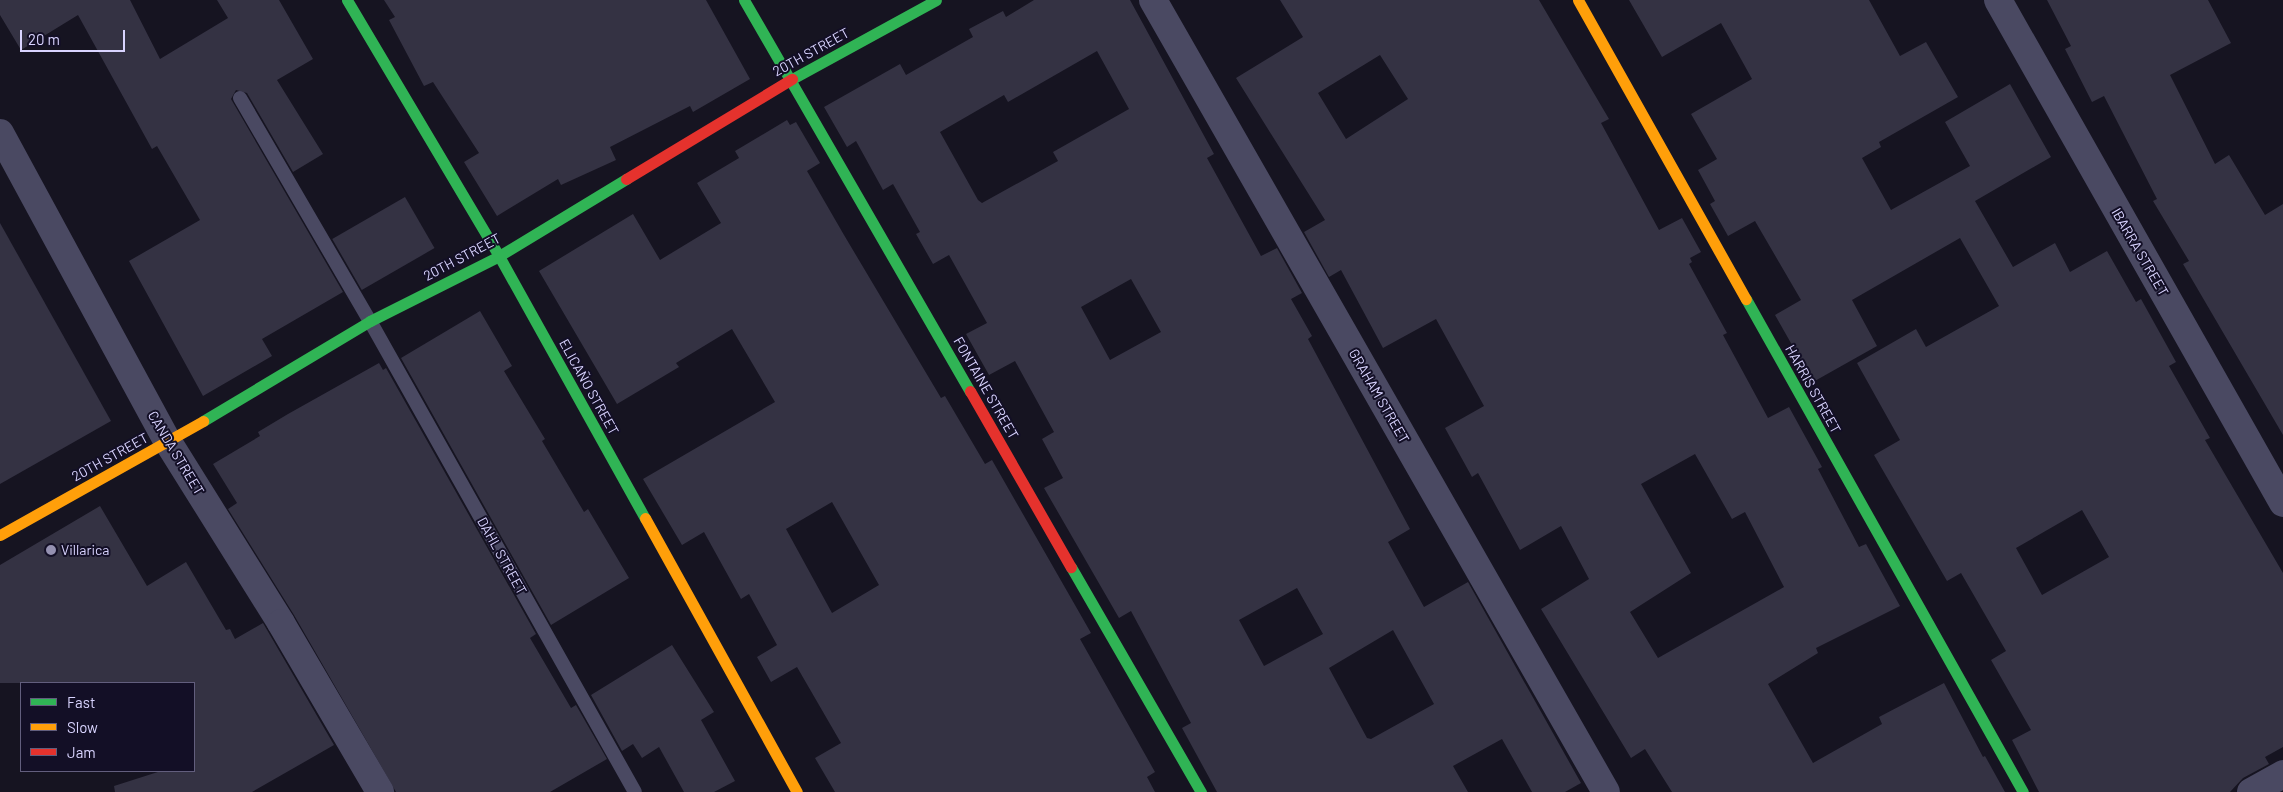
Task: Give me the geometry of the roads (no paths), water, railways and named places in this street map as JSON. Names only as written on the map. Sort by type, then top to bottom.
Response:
[{"type":"street","name":"ELICAÑO STREET","points":[[347,0],[499,256],[797,792]]},
{"type":"street","name":"FONTAINE STREET","points":[[744,0],[1201,792]]},
{"type":"street","name":"20TH STREET","points":[[0,535],[168,442],[370,321],[499,256],[790,80],[936,0]]},
{"type":"street","name":"GRAHAM STREET","points":[[1152,0],[1606,792]]},
{"type":"street","name":"HARRIS STREET","points":[[1578,0],[2023,792]]},
{"type":"street","name":"IBARRA STREET","points":[[1998,0],[2283,504]]},
{"type":"street","name":"CANDA STREET","points":[[0,133],[168,442],[291,640],[380,792]]},
{"type":"street","points":[[2251,792],[2283,774]]},
{"type":"lane","name":"DAHL STREET","points":[[240,98],[370,321],[635,792]]},
{"type":"place","name":"Villarica","points":[[51,550]]}]
